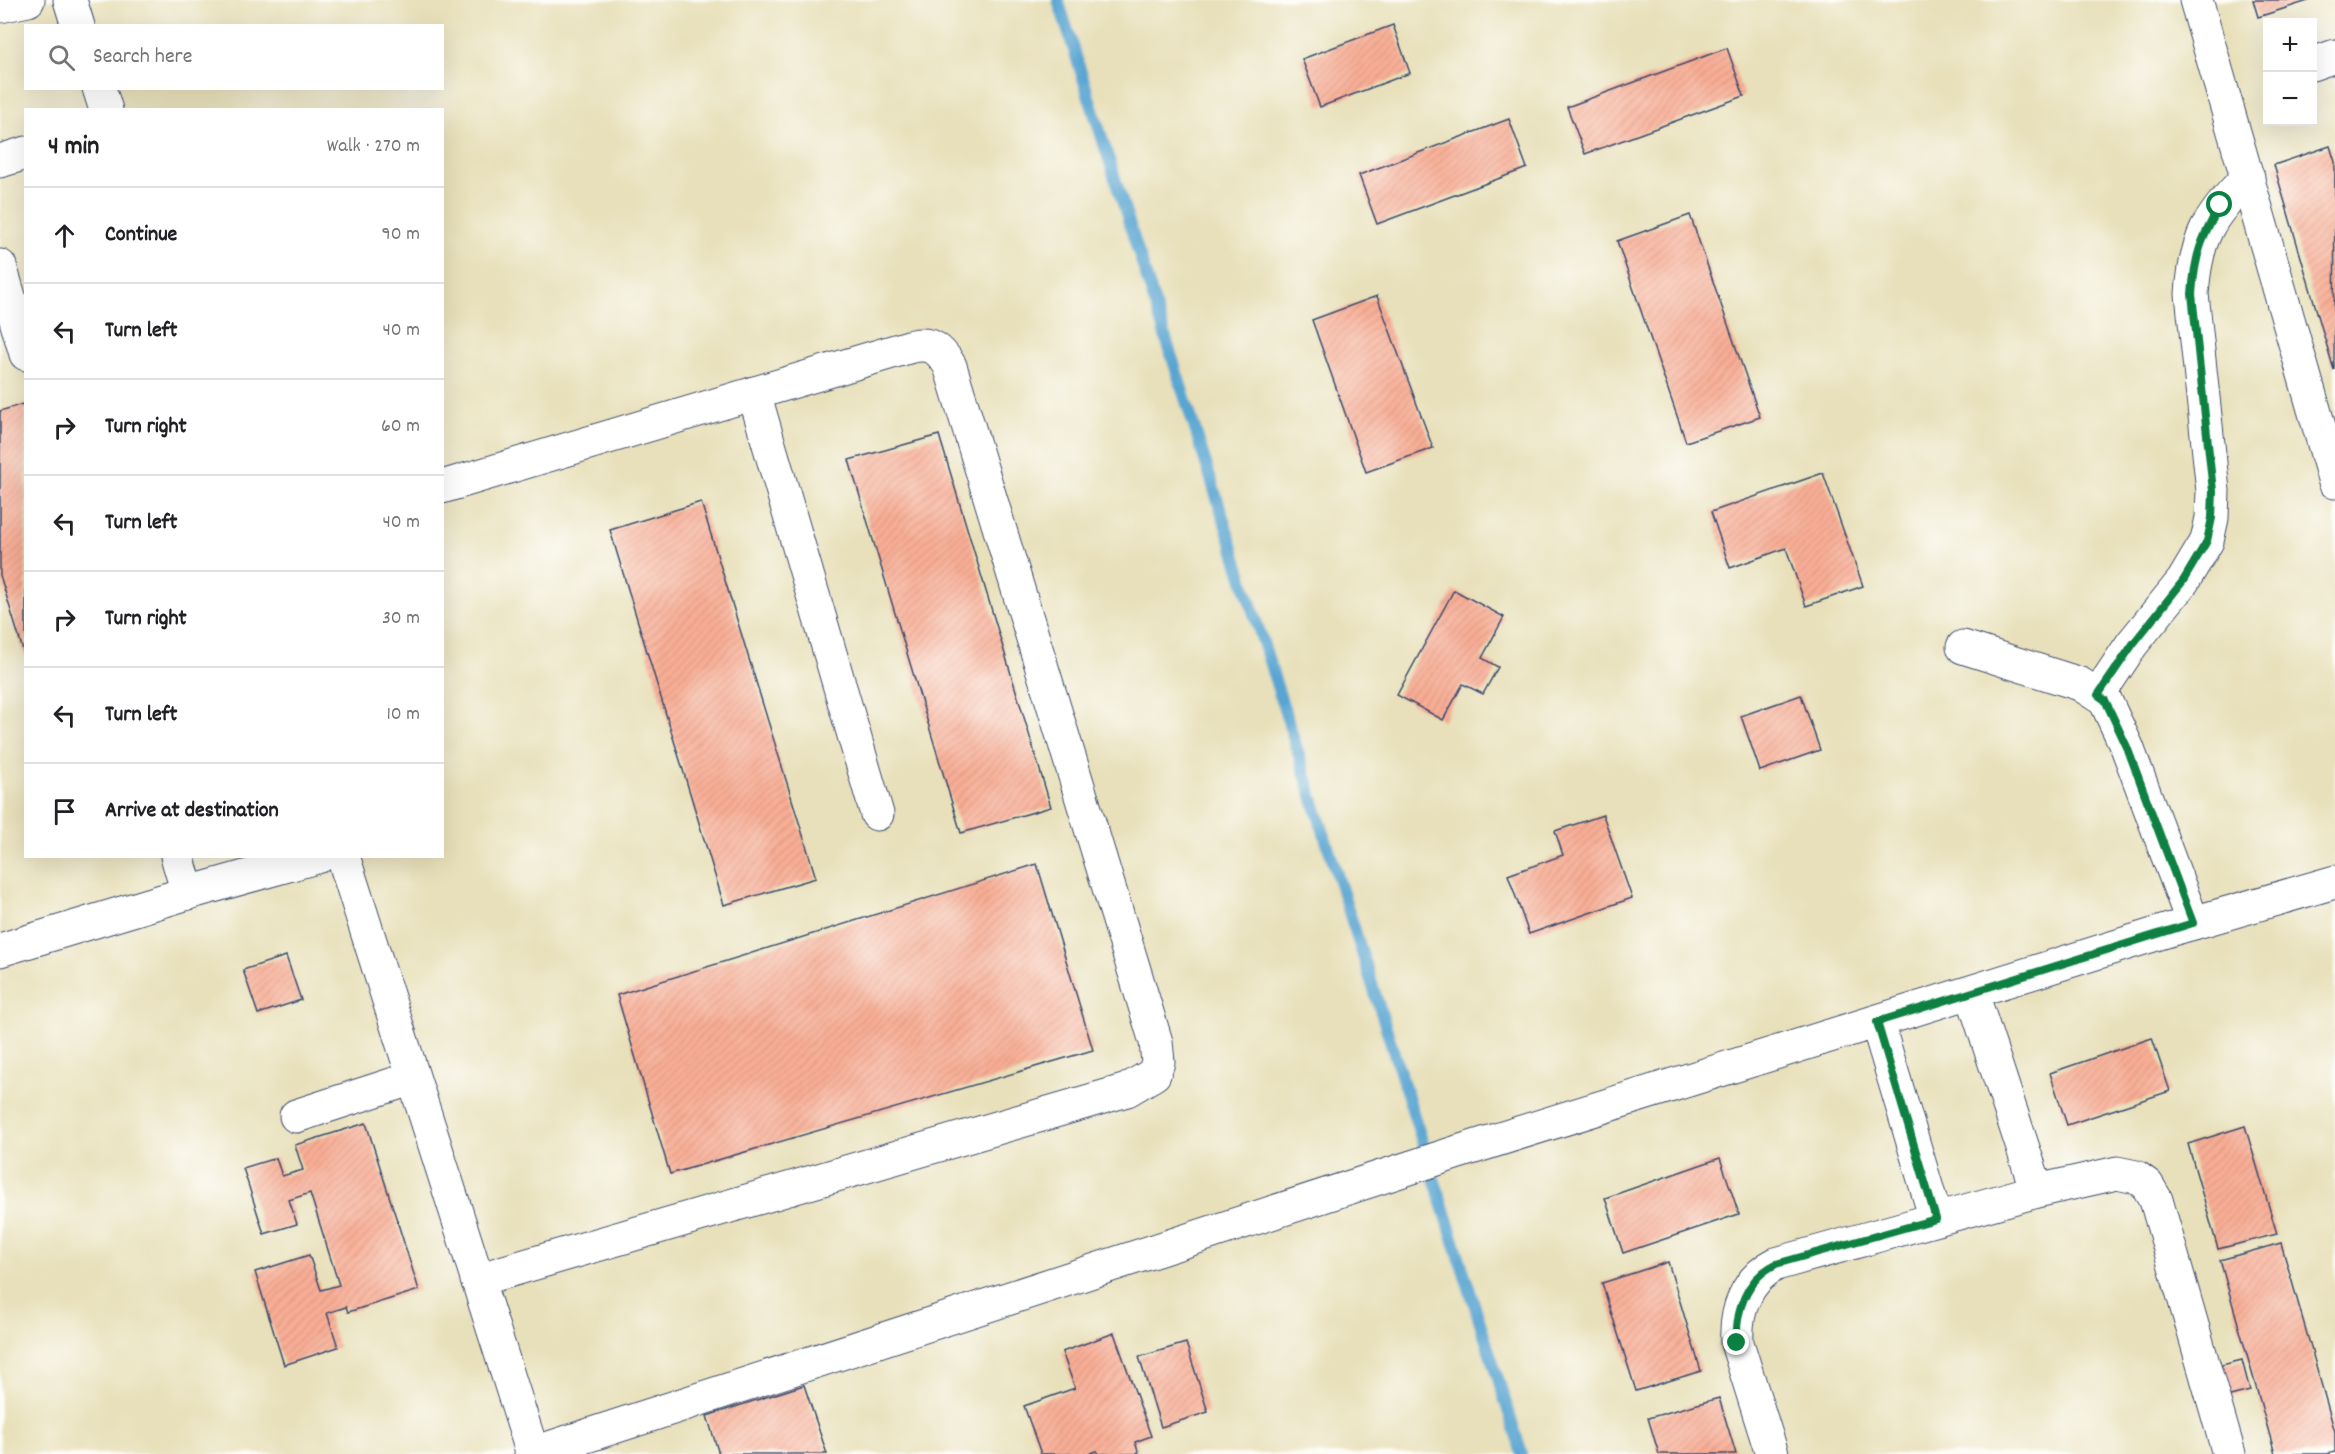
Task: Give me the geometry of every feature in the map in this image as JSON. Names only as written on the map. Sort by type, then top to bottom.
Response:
[{"type":"street","points":[[0,6],[28,0]]},
{"type":"street","points":[[70,0],[77,24]]},
{"type":"street","points":[[2196,0],[2335,482]]},
{"type":"street","points":[[2317,63],[2335,56]]},
{"type":"street","points":[[100,90],[105,108]]},
{"type":"street","points":[[0,161],[24,154]]},
{"type":"street","points":[[2098,695],[2133,644],[2183,581],[2207,541],[2212,518],[2213,491],[2192,294],[2194,268],[2200,241],[2220,205],[2248,177]]},
{"type":"street","points":[[0,266],[24,347]]},
{"type":"street","points":[[444,487],[912,346],[924,343],[935,347],[944,355],[950,366],[1156,1042],[1158,1062],[1154,1074],[1127,1090],[477,1280]]},
{"type":"street","points":[[754,393],[877,814]]},
{"type":"street","points":[[1963,647],[2080,684],[2105,700],[2127,747],[2193,923]]},
{"type":"street","points":[[178,858],[188,893]]},
{"type":"street","points":[[0,950],[313,858]]},
{"type":"street","points":[[344,858],[532,1454],[1458,1152],[2193,923],[2332,892]]},
{"type":"street","points":[[1972,993],[2037,1191]]},
{"type":"street","points":[[1877,1022],[1936,1219]]},
{"type":"street","points":[[296,1116],[413,1077]]},
{"type":"street","points":[[1772,1454],[1737,1343],[1736,1324],[1748,1289],[1756,1277],[1776,1264],[2037,1191],[2117,1173],[2136,1177],[2147,1185],[2156,1200],[2229,1454]]},
{"type":"building","points":[[2253,0],[2311,0],[2258,17]]},
{"type":"building","points":[[1393,25],[1410,73],[1320,107],[1302,59]]},
{"type":"building","points":[[1727,48],[1744,96],[1585,154],[1567,107]]},
{"type":"building","points":[[1509,119],[1527,168],[1377,224],[1359,175]]},
{"type":"building","points":[[2330,146],[2335,162],[2334,370],[2274,165]]},
{"type":"building","points":[[1690,215],[1760,417],[1686,442],[1617,241]]},
{"type":"building","points":[[1377,296],[1433,448],[1366,472],[1312,320]]},
{"type":"building","points":[[24,404],[24,654],[0,575],[0,411]]},
{"type":"building","points":[[939,435],[1051,807],[961,833],[849,460]]},
{"type":"building","points":[[1823,473],[1863,586],[1806,606],[1786,548],[1730,568],[1711,512]]},
{"type":"building","points":[[701,502],[816,878],[724,905],[610,530]]},
{"type":"building","points":[[1454,590],[1504,617],[1482,658],[1498,667],[1483,694],[1463,684],[1443,720],[1397,695]]},
{"type":"building","points":[[1801,695],[1820,750],[1760,771],[1741,716]]},
{"type":"building","points":[[1603,815],[1632,898],[1529,934],[1508,875],[1563,855],[1555,831]]},
{"type":"building","points":[[1037,864],[1093,1050],[670,1174],[617,995]]},
{"type":"building","points":[[286,956],[301,1000],[258,1014],[243,970]]},
{"type":"building","points":[[2152,1038],[2170,1091],[2067,1125],[2050,1073]]},
{"type":"building","points":[[366,1123],[419,1290],[348,1312],[346,1307],[327,1313],[338,1347],[284,1365],[255,1272],[309,1255],[321,1290],[339,1285],[310,1193],[289,1200],[297,1224],[264,1234],[243,1168],[276,1158],[282,1176],[303,1170],[295,1145]]},
{"type":"building","points":[[2245,1126],[2277,1234],[2218,1249],[2188,1144]]},
{"type":"building","points":[[1720,1158],[1739,1214],[1623,1253],[1605,1198]]},
{"type":"building","points":[[2281,1243],[2335,1432],[2335,1452],[2327,1454],[2275,1454],[2220,1260]]},
{"type":"building","points":[[1668,1262],[1701,1371],[1636,1391],[1602,1283]]},
{"type":"building","points":[[1114,1333],[1151,1436],[1135,1442],[1139,1454],[1099,1454],[1097,1451],[1088,1454],[1041,1454],[1024,1406],[1075,1388],[1062,1352]]},
{"type":"building","points":[[1186,1343],[1208,1412],[1161,1427],[1139,1357]]},
{"type":"building","points":[[2242,1360],[2250,1391],[2226,1397],[2218,1366]]},
{"type":"building","points":[[804,1385],[827,1454],[719,1454],[707,1416]]},
{"type":"building","points":[[1719,1398],[1736,1454],[1659,1454],[1648,1418]]},
{"type":"waterway","points":[[1058,0],[1522,1454]]},
{"type":"route","points":[[1737,1343],[1736,1324],[1748,1289],[1765,1269],[1936,1219],[1877,1022],[2193,923],[2127,747],[2105,700],[2098,695],[2133,644],[2183,581],[2207,541],[2212,518],[2213,491],[2192,294],[2194,268],[2200,241],[2220,205]]}]
